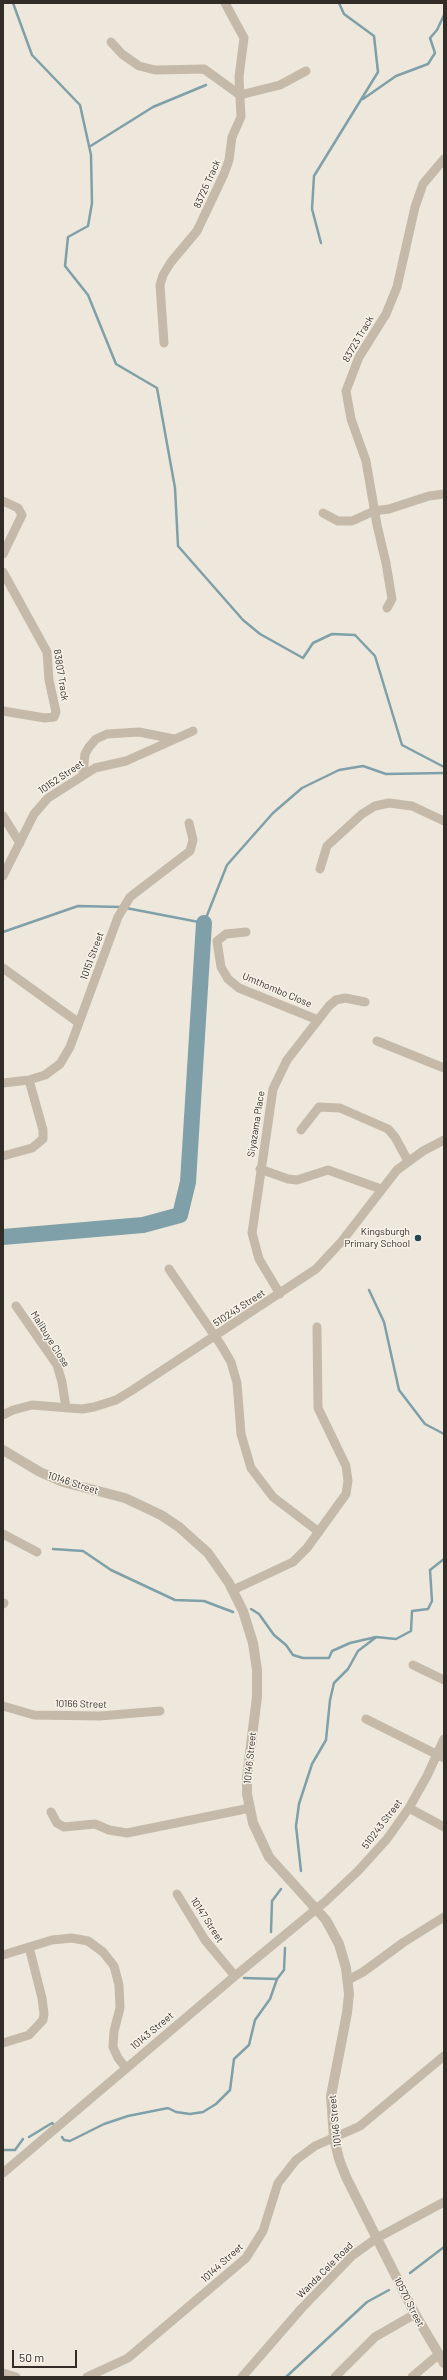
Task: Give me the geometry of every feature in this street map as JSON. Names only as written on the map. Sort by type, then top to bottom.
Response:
[{"type":"street","name":"83725 Track","points":[[164,343],[160,285],[163,275],[170,262],[197,231],[224,174],[229,160],[232,137],[241,117],[239,77],[244,38],[225,3]]},
{"type":"street","points":[[111,42],[122,54],[139,66],[155,70],[204,69],[240,95],[280,85],[306,71]]},
{"type":"street","name":"83723 Track","points":[[387,608],[392,602],[392,596],[374,511],[366,461],[351,419],[346,391],[359,358],[386,314],[397,287],[415,207],[423,184],[444,159]]},
{"type":"street","points":[[323,513],[338,521],[352,521],[374,511],[389,509],[429,496],[444,494]]},
{"type":"street","points":[[3,501],[18,508],[22,515],[3,554]]},
{"type":"street","name":"83807 Track","points":[[3,572],[45,646],[48,658],[49,680],[56,712],[54,717],[45,718],[3,712]]},
{"type":"street","name":"10152 Street","points":[[3,876],[40,806],[95,768],[126,761],[193,731]]},
{"type":"street","points":[[83,775],[84,754],[88,747],[96,740],[107,734],[139,732],[174,739]]},
{"type":"street","points":[[320,870],[327,846],[362,814],[375,806],[389,802],[412,806],[444,821]]},
{"type":"street","points":[[3,816],[20,843]]},
{"type":"street","name":"10151 Street","points":[[3,1083],[28,1080],[53,1071],[60,1064],[70,1047],[122,909],[140,888],[190,851],[193,840],[190,823]]},
{"type":"street","name":"Umthombo Close","points":[[246,932],[226,934],[217,941],[221,967],[228,979],[246,991],[318,1020]]},
{"type":"street","points":[[3,968],[79,1023]]},
{"type":"street","name":"Siyazama Place","points":[[280,1294],[258,1259],[252,1233],[260,1169],[274,1084],[287,1060],[318,1020],[336,1000],[345,998],[365,1002]]},
{"type":"street","points":[[377,1041],[444,1068]]},
{"type":"street","points":[[3,1156],[32,1148],[43,1139],[43,1130],[28,1080]]},
{"type":"street","points":[[301,1130],[319,1107],[340,1108],[388,1129],[395,1137],[408,1161]]},
{"type":"street","name":"510243 Street","points":[[3,1415],[13,1410],[32,1405],[66,1408],[94,1407],[116,1400],[310,1274],[327,1259],[381,1189],[408,1161],[444,1140]]},
{"type":"street","points":[[260,1169],[288,1179],[298,1180],[328,1170],[381,1189]]},
{"type":"street","points":[[170,1269],[228,1355],[234,1372],[241,1434],[252,1468],[273,1497],[319,1532]]},
{"type":"street","name":"Malibuye Close","points":[[16,1306],[56,1365],[62,1382],[66,1408]]},
{"type":"street","points":[[233,1590],[293,1562],[319,1532],[346,1494],[348,1481],[346,1466],[318,1408],[318,1327]]},
{"type":"street","name":"10146 Street","points":[[3,1450],[26,1465],[63,1482],[125,1498],[161,1515],[179,1527],[208,1553],[233,1590],[250,1631],[257,1670],[257,1697],[247,1777],[250,1808],[256,1832],[269,1856],[317,1908],[339,1944],[348,1980],[347,2013],[331,2096],[334,2138],[346,2177],[377,2238]]},
{"type":"street","points":[[3,1534],[37,1552]]},
{"type":"street","points":[[413,1665],[444,1680]]},
{"type":"street","name":"10166 Street","points":[[3,1706],[34,1715],[100,1716],[160,1712]]},
{"type":"street","points":[[366,1719],[441,1756]]},
{"type":"street","name":"510243 Street","points":[[317,1908],[334,1894],[378,1850],[409,1808],[441,1756],[444,1739]]},
{"type":"street","points":[[51,1812],[57,1823],[64,1828],[95,1824],[109,1830],[127,1833],[250,1808]]},
{"type":"street","points":[[409,1808],[444,1827]]},
{"type":"street","name":"10147 Street","points":[[177,1894],[205,1940],[235,1976]]},
{"type":"street","name":"10143 Street","points":[[3,2173],[317,1908]]},
{"type":"street","points":[[348,1980],[363,1972],[404,1942],[444,1917]]},
{"type":"street","points":[[3,1955],[64,1938],[80,1939],[96,1946],[110,1959],[117,1974],[121,1995],[113,2047],[118,2058],[126,2068]]},
{"type":"street","points":[[3,2043],[29,2035],[43,2020],[44,2014],[42,1998],[30,1947]]},
{"type":"street","name":"10144 Street","points":[[87,2377],[96,2375],[116,2365],[142,2346],[246,2258],[260,2236],[274,2190],[285,2172],[308,2151],[360,2126],[444,2056]]},
{"type":"street","name":"Wanda Cele Road","points":[[242,2377],[344,2264],[377,2238],[444,2202]]},
{"type":"street","name":"10570 Street","points":[[377,2238],[415,2314],[444,2364]]},
{"type":"street","points":[[335,2377],[375,2337],[415,2314]]},
{"type":"street","points":[[412,2377],[438,2355]]},
{"type":"waterway","points":[[13,3],[32,55],[80,105],[91,155],[92,203],[88,226],[68,237],[65,266],[88,295],[116,364],[157,388],[175,488],[178,546],[243,620],[260,634],[303,658],[313,643],[332,634],[355,635],[375,656],[402,745],[444,767]]},
{"type":"waterway","points":[[321,243],[312,209],[314,176],[378,72],[374,36],[344,14],[339,3]]},
{"type":"waterway","points":[[363,99],[396,76],[428,64],[435,53],[430,38],[437,30],[444,15]]},
{"type":"waterway","points":[[89,147],[153,107],[206,85]]},
{"type":"waterway","points":[[126,908],[204,923],[227,865],[273,813],[302,788],[339,770],[363,766],[386,774],[444,773]]},
{"type":"waterway","points":[[3,932],[78,906],[121,907]]},
{"type":"waterway","points":[[3,1237],[143,1225],[180,1215],[188,1182],[204,923]]},
{"type":"waterway","points":[[369,1290],[384,1322],[399,1390],[425,1424],[444,1434]]},
{"type":"waterway","points":[[53,1549],[83,1551],[111,1570],[175,1600],[204,1601],[233,1612]]},
{"type":"waterway","points":[[251,1609],[259,1614],[274,1635],[286,1645],[293,1655],[303,1658],[329,1658],[332,1651],[350,1643],[376,1637],[396,1639],[411,1631],[412,1611],[428,1609],[432,1601],[430,1570],[444,1559]]},
{"type":"waterway","points":[[301,1871],[296,1826],[299,1804],[312,1764],[326,1740],[330,1700],[334,1683],[348,1669],[358,1651],[375,1638]]},
{"type":"waterway","points":[[271,1932],[272,1901],[281,1889]]},
{"type":"waterway","points":[[62,2137],[64,2140],[70,2141],[104,2124],[128,2116],[168,2108],[176,2112],[190,2114],[203,2112],[216,2104],[230,2090],[234,2059],[249,2045],[255,2020],[270,1999],[277,1979],[284,1970],[285,1948]]},
{"type":"waterway","points":[[244,1978],[277,1979]]},
{"type":"waterway","points":[[29,2137],[52,2123],[54,2125]]},
{"type":"waterway","points":[[3,2150],[15,2150],[23,2139]]},
{"type":"waterway","points":[[410,2273],[444,2247]]},
{"type":"waterway","points":[[286,2377],[367,2302],[389,2290]]},
{"type":"place","name":"Kingsburgh Primary School","points":[[418,1238]]}]
